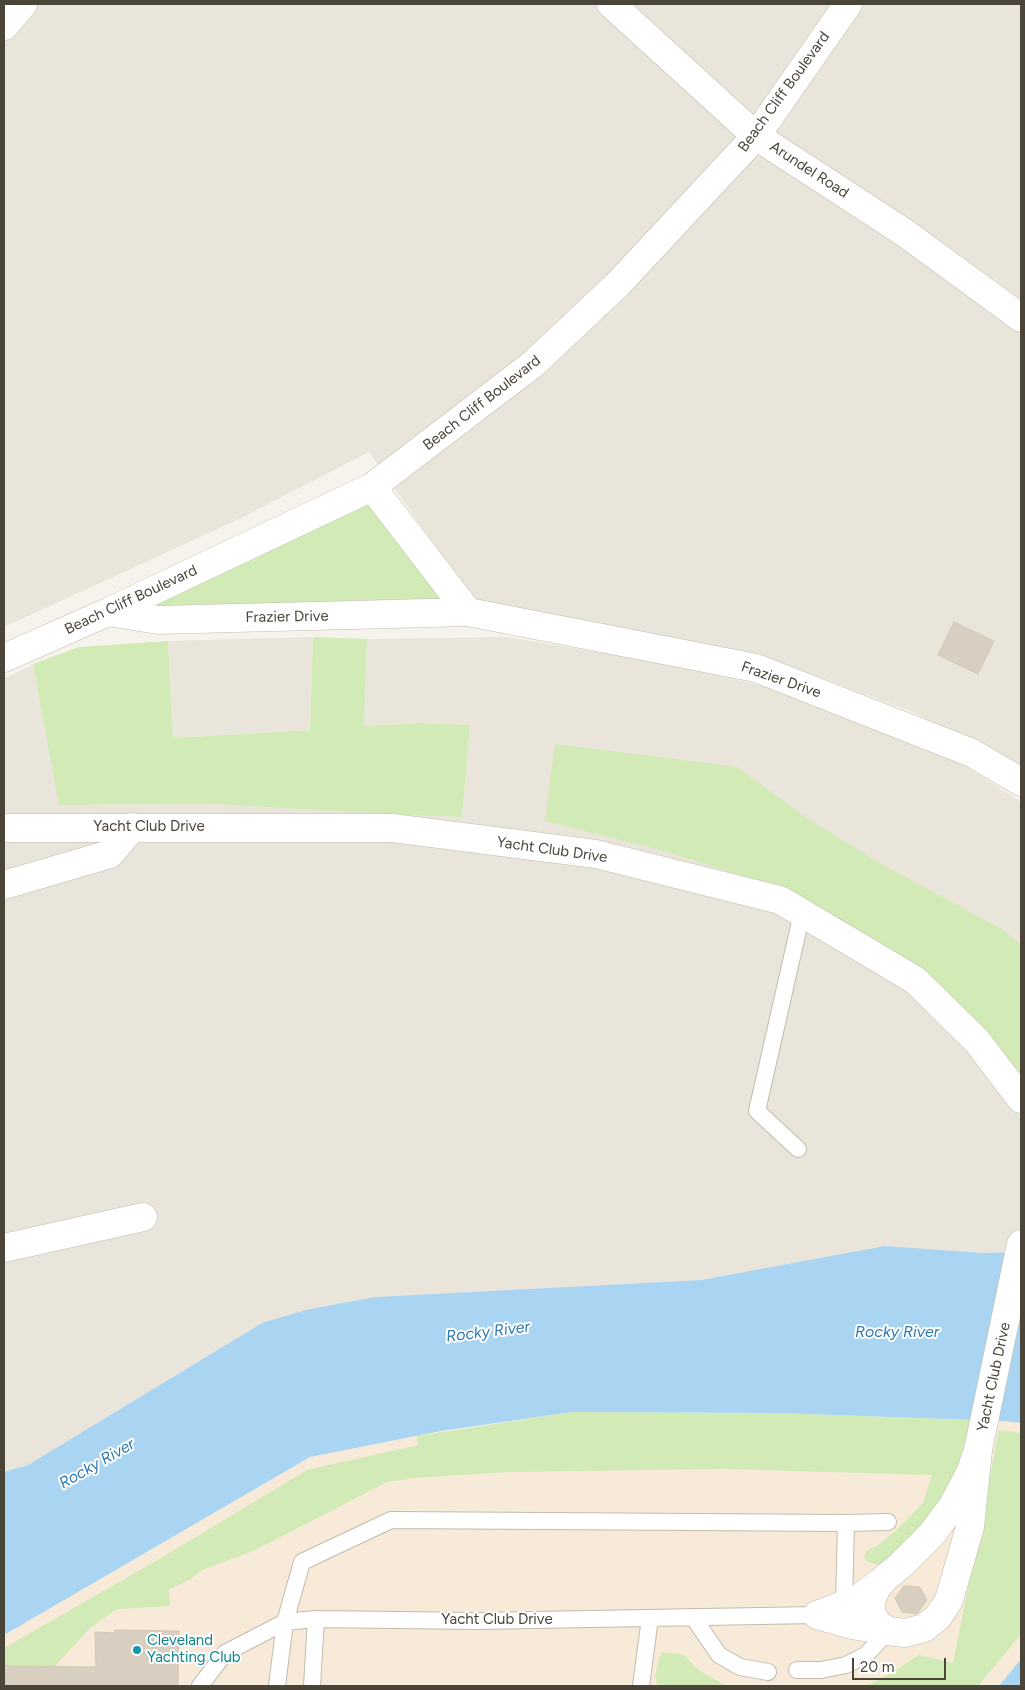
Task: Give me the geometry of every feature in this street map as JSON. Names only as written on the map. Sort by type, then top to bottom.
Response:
[{"type":"street","points":[[4,26],[23,4]]},
{"type":"street","name":"Arundel Road","points":[[611,4],[756,136],[905,233],[1021,318]]},
{"type":"street","name":"Beach Cliff Boulevard","points":[[4,658],[108,612],[372,487],[534,364],[617,285],[756,136],[848,4]]},
{"type":"street","points":[[372,487],[468,612]]},
{"type":"street","name":"Frazier Drive","points":[[108,612],[158,620],[468,612],[756,668],[972,753],[1021,782]]},
{"type":"street","points":[[4,885],[110,854],[133,827]]},
{"type":"street","name":"Yacht Club Drive","points":[[4,828],[392,828],[587,853],[780,900],[915,980],[977,1041],[1021,1099]]},
{"type":"street","points":[[4,1248],[143,1217]]},
{"type":"street","name":"Yacht Club Drive","points":[[817,1615],[852,1625],[905,1632],[924,1628],[938,1617],[949,1600],[970,1527],[978,1450],[1021,1244]]},
{"type":"street","name":"Yacht Club Drive","points":[[817,1615],[858,1598],[901,1565],[931,1535],[952,1507],[971,1471],[978,1450]]},
{"type":"street","name":"Yacht Club Drive","points":[[885,1578],[876,1589],[871,1600],[872,1613],[876,1623],[888,1631]]},
{"type":"lane","points":[[798,1149],[757,1111],[802,913]]},
{"type":"lane","points":[[277,1686],[285,1622],[302,1562],[391,1520],[846,1524],[888,1522]]},
{"type":"lane","points":[[844,1604],[846,1524]]},
{"type":"lane","name":"Yacht Club Drive","points":[[200,1686],[225,1653],[285,1622],[316,1619],[477,1621],[817,1615]]},
{"type":"lane","points":[[693,1617],[719,1655],[740,1667],[768,1672]]},
{"type":"lane","points":[[641,1686],[650,1618]]},
{"type":"lane","points":[[312,1686],[316,1619]]},
{"type":"lane","points":[[797,1670],[821,1670],[846,1665],[866,1655],[888,1631]]},
{"type":"shaded area","points":[[4,4],[1021,4],[1021,768],[915,713],[763,656],[474,601],[369,452],[237,520],[4,627]]},
{"type":"shaded area","points":[[313,637],[310,730],[173,738],[168,641]]},
{"type":"shaded area","points":[[507,637],[686,667],[794,694],[957,761],[1021,802],[1021,1252],[983,1253],[885,1246],[701,1280],[375,1297],[262,1323],[28,1465],[4,1472],[4,679],[33,664],[60,805],[213,804],[462,817],[470,725],[422,723],[364,726],[367,639]]},
{"type":"shaded area","points":[[778,1413],[1021,1423],[1021,1659],[999,1686],[4,1686],[4,1635],[310,1457],[441,1431]]},
{"type":"green space","points":[[372,487],[467,612],[108,612]]},
{"type":"green space","points":[[313,637],[367,639],[364,726],[422,723],[470,725],[462,817],[213,804],[59,805],[33,664],[79,647],[168,641],[173,738],[310,730]]},
{"type":"green space","points":[[555,744],[737,767],[804,816],[876,861],[1003,930],[1021,945],[1021,1085],[930,981],[872,937],[782,888],[660,850],[545,821]]},
{"type":"green space","points":[[572,1412],[778,1413],[970,1420],[957,1477],[941,1510],[895,1556],[879,1565],[868,1562],[864,1558],[866,1551],[878,1545],[899,1528],[923,1503],[932,1475],[725,1469],[508,1472],[414,1478],[387,1482],[253,1551],[202,1570],[191,1579],[169,1589],[170,1606],[117,1609],[90,1628],[54,1667],[4,1666],[4,1648],[161,1558],[307,1470],[418,1445],[417,1436]]},
{"type":"green space","points":[[999,1430],[1021,1433],[1021,1634],[978,1686],[863,1686],[871,1684],[891,1673],[919,1655],[953,1663]]},
{"type":"green space","points":[[662,1652],[684,1655],[697,1669],[726,1686],[658,1686],[655,1676]]},
{"type":"water","name":"Rocky River","points":[[885,1246],[983,1253],[1021,1252],[1021,1423],[778,1413],[572,1412],[441,1431],[310,1457],[4,1635],[4,1472],[28,1465],[262,1323],[306,1310],[375,1297],[701,1280]]},
{"type":"water","points":[[1021,1659],[1021,1686],[999,1686]]},
{"type":"building","points":[[954,622],[994,641],[978,674],[938,655]]},
{"type":"building","points":[[904,1586],[920,1587],[927,1600],[917,1614],[902,1612],[895,1598]]},
{"type":"building","name":"Cleveland Yachting Club","points":[[115,1630],[179,1631],[178,1686],[4,1686],[4,1666],[96,1667],[95,1632],[114,1633]]},
{"type":"place","name":"Cleveland Yachting Club","points":[[137,1650]]}]
